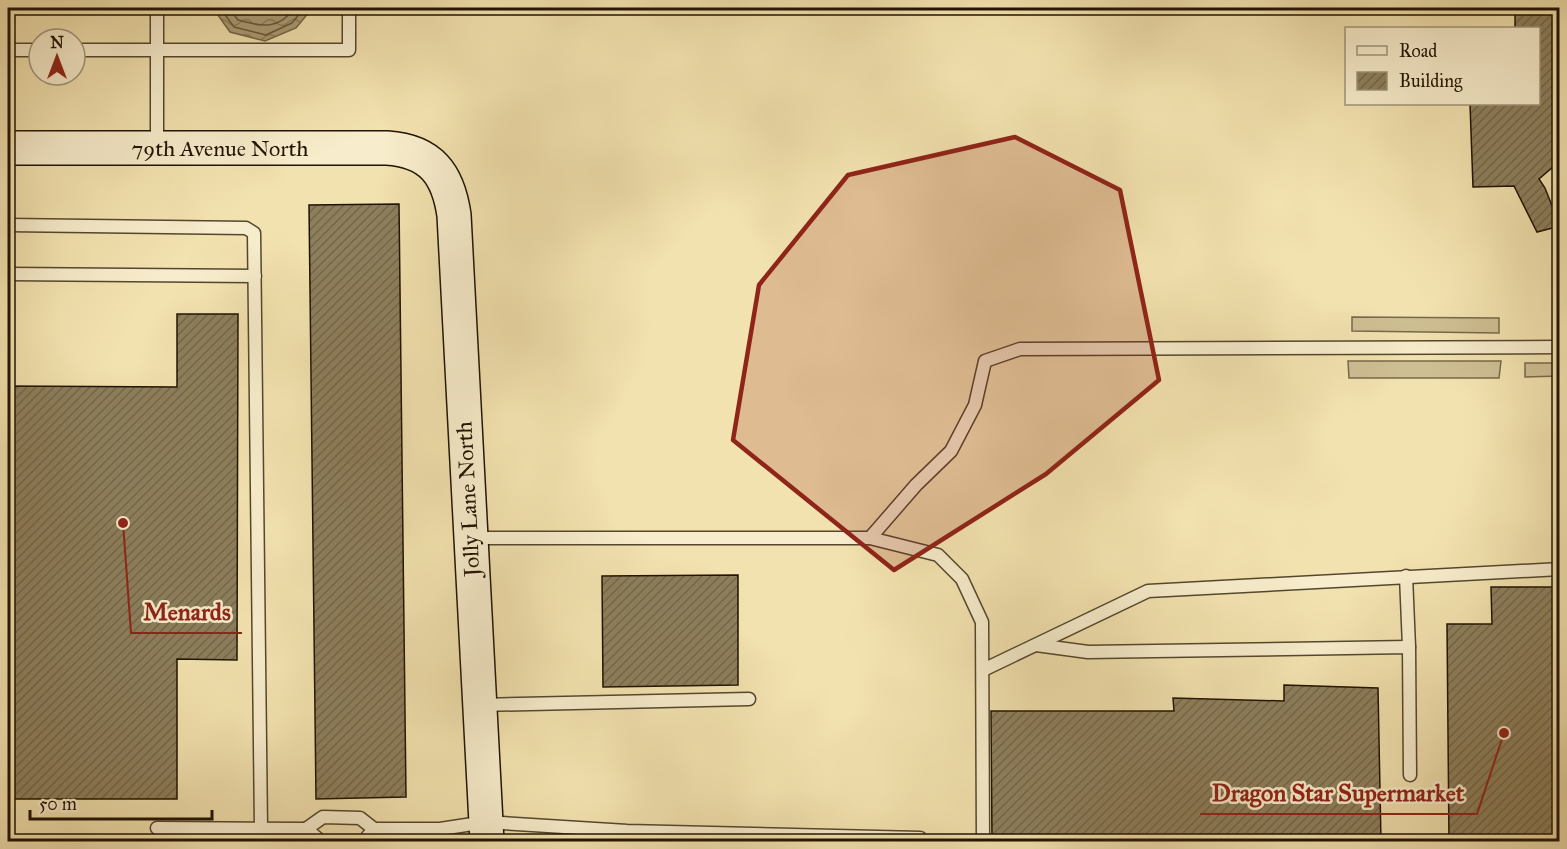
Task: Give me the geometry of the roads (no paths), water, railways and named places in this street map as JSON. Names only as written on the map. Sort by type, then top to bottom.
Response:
[{"type":"street","name":"79th Avenue North","points":[[8,148],[387,148],[410,151],[431,162]]},
{"type":"street","name":"Jolly Lane North","points":[[431,162],[443,177],[452,199],[454,215],[486,832]]},
{"type":"lane","points":[[157,8],[158,148]]},
{"type":"lane","points":[[87,50],[349,50],[349,8]]},
{"type":"lane","points":[[8,50],[27,50]]},
{"type":"lane","points":[[8,225],[246,228],[254,233],[261,829]]},
{"type":"lane","points":[[8,274],[255,276]]},
{"type":"lane","points":[[870,538],[916,485],[951,451],[975,405],[986,361],[1020,349],[1560,347]]},
{"type":"lane","points":[[470,538],[870,538],[938,555],[962,579],[982,622],[983,842]]},
{"type":"lane","points":[[983,670],[1148,591],[1560,568]]},
{"type":"lane","points":[[1406,576],[1410,775]]},
{"type":"lane","points":[[1035,645],[1088,652],[1409,647]]},
{"type":"lane","points":[[478,705],[749,699]]},
{"type":"lane","points":[[157,828],[306,829],[323,817],[360,818],[374,829],[486,832],[627,831],[921,838],[921,842]]},
{"type":"lane","points":[[306,829],[322,842]]},
{"type":"lane","points":[[363,842],[374,829]]},
{"type":"water","points":[[213,8],[309,8],[310,11],[296,28],[265,41],[230,32]]},
{"type":"place","name":"Menards","points":[[123,523]]},
{"type":"place","name":"Dragon Star Supermarket","points":[[1504,733]]}]
